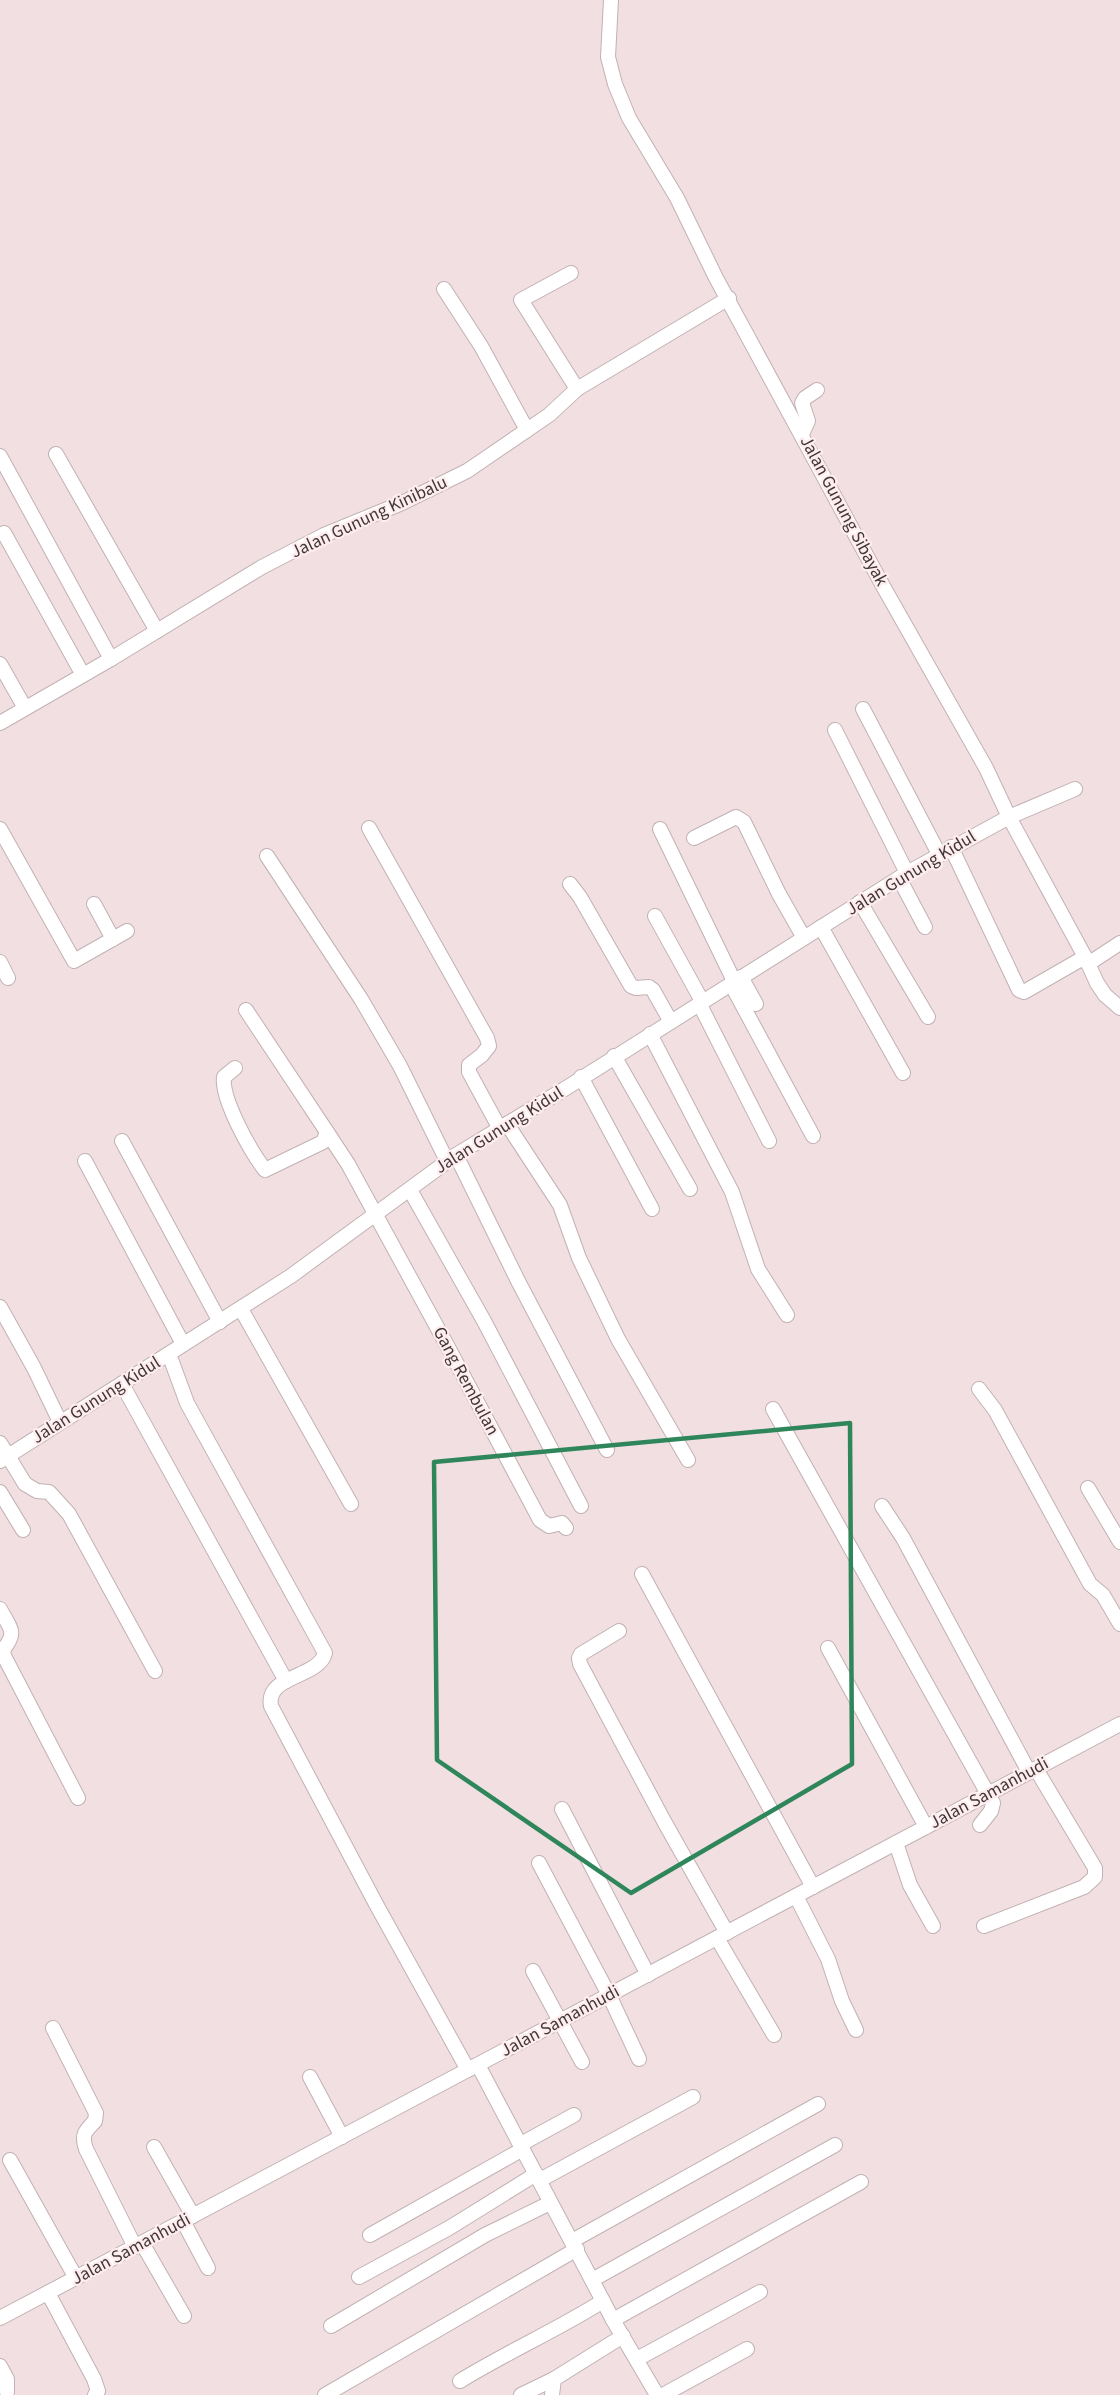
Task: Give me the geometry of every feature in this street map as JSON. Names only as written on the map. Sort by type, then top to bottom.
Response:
[{"type":"street","name":"Jalan Gunung Sibayak","points":[[611,0],[609,57],[617,90],[629,118],[677,198],[889,595],[986,768],[1009,817],[1105,994],[1120,1008]]},
{"type":"street","points":[[570,273],[521,300],[577,389]]},
{"type":"street","points":[[444,289],[481,346],[527,430]]},
{"type":"street","name":"Jalan Gunung Kinibalu","points":[[0,723],[262,567],[324,535],[402,503],[467,471],[527,430],[567,400],[577,389],[729,298]]},
{"type":"street","points":[[802,434],[808,421],[802,403],[805,398],[817,390]]},
{"type":"street","points":[[56,454],[158,631]]},
{"type":"street","points":[[0,456],[111,659]]},
{"type":"street","points":[[4,533],[83,675]]},
{"type":"street","points":[[0,664],[25,708]]},
{"type":"street","points":[[863,709],[945,850],[1020,990],[1024,992],[1120,943]]},
{"type":"street","points":[[835,730],[925,927]]},
{"type":"street","name":"Jalan Gunung Kidul","points":[[4,1458],[291,1276],[452,1158],[903,875],[1009,817],[1075,789]]},
{"type":"street","points":[[694,838],[736,817],[744,822],[779,894],[804,938]]},
{"type":"street","points":[[369,828],[487,1038],[489,1046],[469,1065],[469,1072],[503,1127],[560,1205],[579,1258],[618,1339],[688,1460]]},
{"type":"street","points":[[0,829],[74,961],[127,931]]},
{"type":"street","points":[[660,829],[813,1136]]},
{"type":"street","points":[[267,856],[361,999],[400,1066],[452,1158],[607,1450]]},
{"type":"street","points":[[570,884],[580,897],[631,986],[649,987],[653,990],[671,1022]]},
{"type":"street","points":[[860,902],[928,1017]]},
{"type":"street","points":[[94,904],[113,939]]},
{"type":"street","points":[[655,916],[769,1141]]},
{"type":"street","points":[[821,927],[903,1073]]},
{"type":"street","points":[[0,962],[8,978]]},
{"type":"street","points":[[735,981],[756,1004]]},
{"type":"street","name":"Gang Rembulan","points":[[246,1010],[348,1164],[540,1520],[549,1526],[562,1523],[566,1528]]},
{"type":"street","points":[[650,1034],[732,1192],[758,1269],[787,1315]]},
{"type":"street","points":[[614,1056],[690,1189]]},
{"type":"street","points":[[235,1068],[224,1077],[223,1086],[235,1116],[265,1170],[322,1142],[327,1132]]},
{"type":"street","points":[[581,1077],[652,1209]]},
{"type":"street","points":[[122,1141],[220,1322]]},
{"type":"street","points":[[85,1161],[183,1344]]},
{"type":"street","points":[[410,1190],[484,1321],[581,1506]]},
{"type":"street","points":[[0,1307],[34,1368],[60,1422]]},
{"type":"street","points":[[241,1309],[351,1504]]},
{"type":"street","points":[[169,1354],[187,1403],[323,1647],[325,1656],[321,1661],[275,1689],[270,1706],[376,1904],[522,2146],[613,2320],[657,2395]]},
{"type":"street","points":[[122,1384],[286,1681]]},
{"type":"street","points":[[979,1389],[994,1410],[1090,1584],[1103,1595],[1120,1623]]},
{"type":"street","points":[[773,1409],[988,1794],[993,1807],[980,1825]]},
{"type":"street","points":[[0,1443],[4,1458],[25,1484],[37,1491],[50,1492],[69,1514],[155,1671]]},
{"type":"street","points":[[1088,1488],[1120,1542]]},
{"type":"street","points":[[0,1492],[24,1530]]},
{"type":"street","points":[[882,1506],[903,1538],[1032,1770],[1095,1868],[1095,1877],[1084,1887],[984,1926]]},
{"type":"street","points":[[642,1574],[813,1887]]},
{"type":"street","points":[[0,1609],[12,1632],[12,1638],[3,1650],[4,1656],[78,1798]]},
{"type":"street","points":[[619,1631],[581,1654],[580,1664],[774,2035]]},
{"type":"street","points":[[828,1648],[926,1827]]},
{"type":"street","name":"Jalan Samanhudi","points":[[0,2319],[1120,1724]]},
{"type":"street","points":[[562,1809],[648,1975]]},
{"type":"street","points":[[896,1843],[910,1885],[933,1926]]},
{"type":"street","points":[[539,1863],[609,1995],[639,2059]]},
{"type":"street","points":[[796,1896],[828,1959],[842,2001],[856,2030]]},
{"type":"street","points":[[533,1971],[582,2062]]},
{"type":"street","points":[[53,2028],[96,2113],[95,2121],[84,2133],[82,2139],[86,2149],[138,2245],[184,2316]]},
{"type":"street","points":[[310,2077],[342,2137]]},
{"type":"street","points":[[359,2277],[538,2177],[693,2097]]},
{"type":"street","points":[[325,2395],[574,2245],[818,2104]]},
{"type":"street","points":[[370,2235],[574,2115]]},
{"type":"street","points":[[592,2280],[835,2145]]},
{"type":"street","points":[[154,2147],[208,2268]]},
{"type":"street","points":[[10,2160],[76,2278]]},
{"type":"street","points":[[613,2320],[861,2182]]},
{"type":"street","points":[[331,2326],[485,2235],[550,2203]]},
{"type":"street","points":[[637,2359],[760,2292]]},
{"type":"street","points":[[48,2293],[94,2379],[98,2391],[95,2395]]},
{"type":"street","points":[[460,2381],[502,2355],[549,2333],[603,2301]]},
{"type":"street","points":[[521,2395],[554,2379],[623,2336]]},
{"type":"street","points":[[663,2395],[747,2349]]},
{"type":"street","points":[[0,2366],[7,2379],[7,2392]]},
{"type":"street","points":[[552,2395],[554,2379]]},
{"type":"highlighted area","points":[[850,1423],[852,1764],[631,1893],[437,1760],[434,1462]]}]
